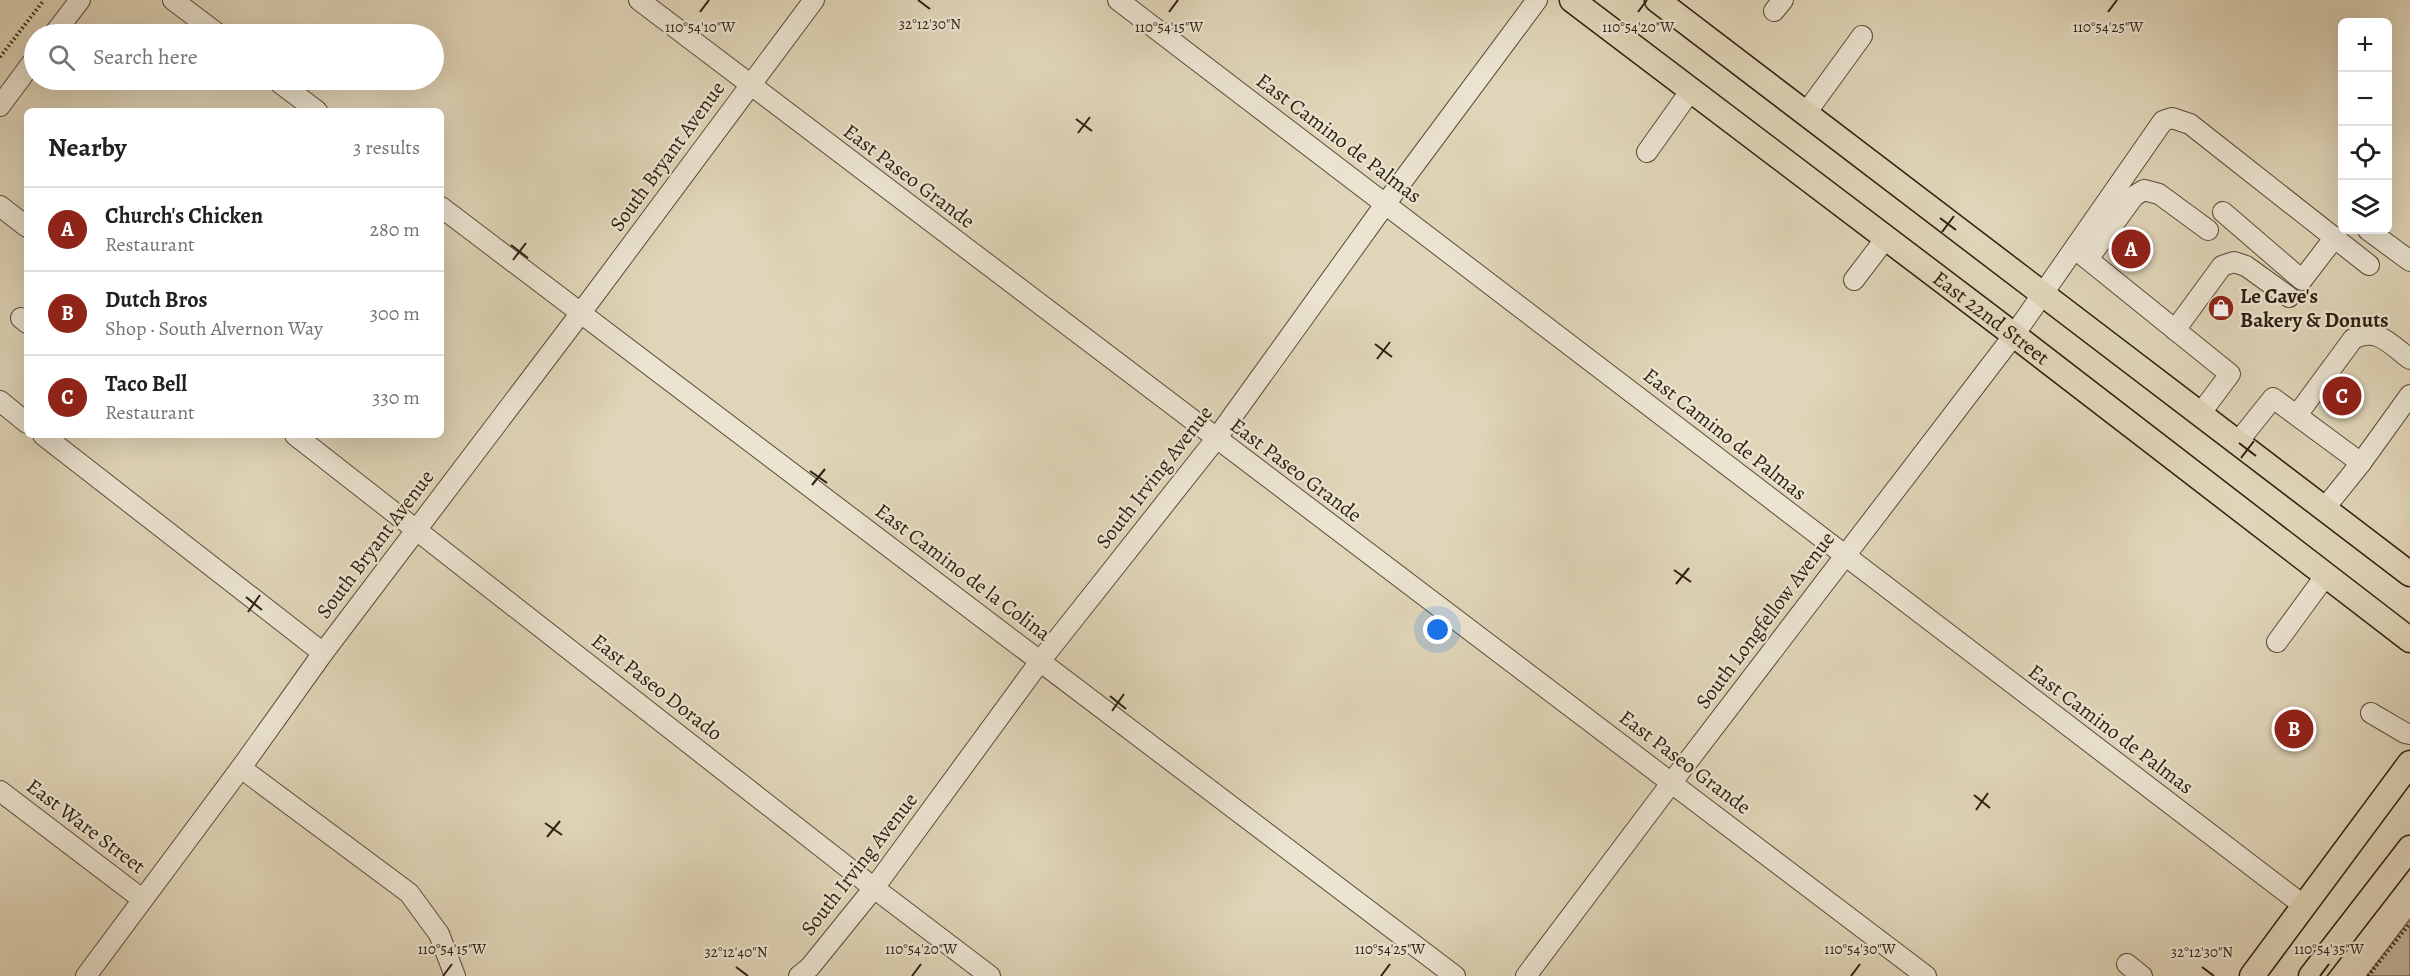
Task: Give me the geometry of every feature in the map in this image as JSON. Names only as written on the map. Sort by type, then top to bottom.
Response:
[{"type":"main road","name":"East 22nd Street","points":[[1572,0],[2014,335],[2410,640]]},
{"type":"main road","points":[[1657,0],[2408,572]]},
{"type":"main road","points":[[2252,976],[2410,764]]},
{"type":"main road","points":[[2318,973],[2352,922],[2410,848]]},
{"type":"main road","points":[[2352,922],[2410,876]]},
{"type":"street","points":[[62,24],[80,0]]},
{"type":"street","points":[[173,0],[205,24]]},
{"type":"street","name":"East Paseo Grande","points":[[639,0],[1926,976]]},
{"type":"street","name":"South Bryant Avenue","points":[[86,976],[241,768],[323,653],[814,0]]},
{"type":"street","name":"East Camino de Palmas","points":[[1118,0],[2303,905]]},
{"type":"street","name":"South Irving Avenue","points":[[799,976],[810,967],[874,888],[1041,660],[1215,439],[1386,203],[1538,0]]},
{"type":"street","points":[[1806,113],[1862,36]]},
{"type":"street","points":[[0,106],[24,74]]},
{"type":"street","points":[[289,90],[313,108]]},
{"type":"street","points":[[1647,152],[1691,90]]},
{"type":"street","points":[[2082,254],[2142,149],[2163,121],[2172,118],[2190,124],[2368,265]]},
{"type":"street","points":[[2082,254],[2134,196],[2144,190],[2159,194],[2208,230]]},
{"type":"street","points":[[0,206],[24,225]]},
{"type":"street","name":"East Camino de la Colina","points":[[444,209],[1455,976]]},
{"type":"street","points":[[2223,212],[2302,280],[2335,237]]},
{"type":"street","points":[[2373,234],[2410,261]]},
{"type":"street","points":[[1854,280],[1886,238]]},
{"type":"street","points":[[2082,254],[2230,374],[2200,414]]},
{"type":"street","name":"South Longfellow Avenue","points":[[1526,976],[1671,782],[2044,295],[2082,254]]},
{"type":"street","points":[[2175,330],[2222,266],[2234,262],[2246,266],[2289,297]]},
{"type":"street","points":[[2297,416],[2353,339],[2364,333],[2377,335],[2410,359]]},
{"type":"street","points":[[2324,509],[2361,463],[2410,395]]},
{"type":"street","points":[[2238,443],[2272,398],[2361,463]]},
{"type":"street","points":[[0,401],[24,421]]},
{"type":"street","points":[[47,438],[323,653]]},
{"type":"street","name":"East Paseo Dorado","points":[[299,438],[874,888],[990,976]]},
{"type":"street","points":[[2277,642],[2326,575]]},
{"type":"street","points":[[2371,713],[2410,734]]},
{"type":"street","points":[[241,768],[409,893],[439,934],[455,976]]},
{"type":"street","name":"East Ware Street","points":[[0,790],[142,899]]},
{"type":"path","points":[[25,24],[44,0]]},
{"type":"path","points":[[0,57],[24,26]]},
{"type":"path","points":[[2368,976],[2410,923]]},
{"type":"shaded area","points":[[2410,919],[2410,976],[2367,976]]},
{"type":"place","name":"Church's Chicken","points":[[2131,249]]},
{"type":"place","name":"Le Cave's Bakery & Donuts","points":[[2221,308]]},
{"type":"place","name":"Taco Bell","points":[[2342,396]]},
{"type":"place","name":"Dutch Bros","points":[[2294,729]]}]
